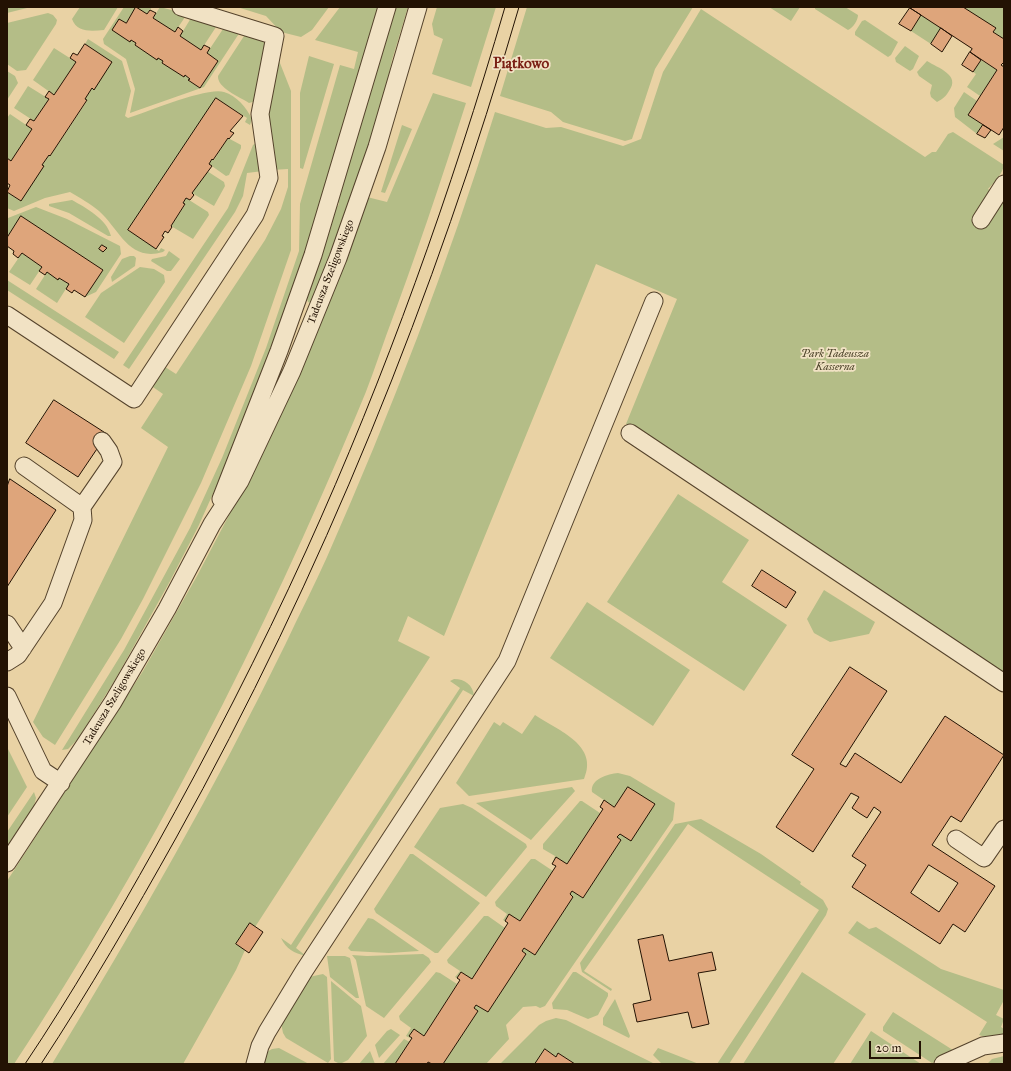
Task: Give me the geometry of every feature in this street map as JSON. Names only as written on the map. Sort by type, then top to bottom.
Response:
[{"type":"street","points":[[7,316],[134,399],[255,215],[268,178],[260,114],[275,36],[181,7]]},
{"type":"street","name":"Tadeusza Szeligowskiego","points":[[212,524],[229,474],[279,351],[313,255],[387,7]]},
{"type":"street","name":"Tadeusza Szeligowskiego","points":[[7,863],[113,702],[189,570],[212,524],[240,481],[315,316],[338,258],[377,147],[418,7]]},
{"type":"street","points":[[980,220],[1004,184]]},
{"type":"street","points":[[255,1064],[260,1046],[267,1032],[304,971],[507,661],[654,301]]},
{"type":"street","points":[[630,433],[1004,683]]},
{"type":"street","points":[[7,662],[18,655],[53,603],[83,520],[82,507],[113,462],[109,451],[102,441]]},
{"type":"street","points":[[24,466],[82,507]]},
{"type":"street","points":[[7,624],[23,648]]},
{"type":"street","points":[[7,696],[12,722],[43,771],[61,783]]},
{"type":"street","points":[[956,839],[984,858],[1004,828]]},
{"type":"street","points":[[943,1064],[983,1046],[1004,1043]]},
{"type":"green space","points":[[7,7],[31,7],[7,13]]},
{"type":"green space","points":[[80,7],[118,7],[104,30],[95,31],[81,29],[74,24],[72,19]]},
{"type":"green space","points":[[124,7],[136,7],[126,23],[119,19],[112,30],[136,43],[135,45],[156,59],[158,58],[163,61],[162,63],[184,77],[185,75],[190,79],[189,81],[200,88],[218,61],[207,53],[223,29],[226,26],[240,32],[204,87],[130,113],[135,89],[126,59],[104,44],[103,39]]},
{"type":"green space","points":[[136,7],[152,7],[147,14]]},
{"type":"green space","points":[[160,7],[183,13],[185,17],[175,32],[153,18]]},
{"type":"green space","points":[[237,7],[329,7],[312,30],[301,37],[281,32],[266,16]]},
{"type":"green space","points":[[340,7],[379,7],[306,254],[234,447],[198,527],[169,583],[115,680],[78,739],[68,749],[62,750],[124,650],[190,528],[222,458],[266,348],[299,251],[300,204],[340,65],[354,69],[358,52],[315,40]]},
{"type":"green space","points":[[395,7],[408,7],[392,60],[380,116],[318,292],[311,303],[308,302],[307,299],[336,205],[338,206],[339,203],[337,202]]},
{"type":"green space","points":[[437,7],[496,7],[471,87],[432,74],[443,39],[434,35],[432,24]]},
{"type":"green space","points":[[527,7],[693,7],[655,69],[632,139],[625,141],[563,122],[551,112],[500,96]]},
{"type":"green space","points":[[769,7],[800,7],[791,21]]},
{"type":"green space","points":[[815,7],[845,7],[858,15],[858,17],[853,26],[848,30],[815,9]]},
{"type":"green space","points":[[963,7],[1004,7],[1004,39],[993,32],[995,28]]},
{"type":"green space","name":"Park Tadeusza Kasserna","points":[[701,9],[925,157],[932,152],[936,152],[948,134],[953,132],[1004,165],[1000,175],[988,189],[1003,199],[1004,197],[1004,678],[626,424],[677,299],[596,264],[444,636],[408,616],[398,641],[430,657],[255,927],[250,923],[236,944],[245,950],[236,970],[183,1064],[52,1064],[114,961],[203,804],[259,697],[322,568],[396,393],[458,225],[495,112],[546,128],[561,127],[623,146],[641,139],[663,72]]},
{"type":"green space","points":[[48,13],[53,15],[57,20],[56,24],[26,70],[17,71],[7,64],[7,23]]},
{"type":"green space","points":[[921,15],[941,28],[931,44],[911,31]]},
{"type":"green space","points":[[191,18],[215,23],[216,27],[201,50],[180,36]]},
{"type":"green space","points":[[865,20],[898,42],[891,55],[888,57],[855,35],[855,32],[862,21]]},
{"type":"green space","points":[[246,33],[261,38],[267,47],[256,101],[249,103],[225,88],[221,84],[218,76]]},
{"type":"green space","points":[[88,39],[122,61],[131,91],[125,116],[128,118],[191,96],[216,91],[224,92],[237,99],[247,110],[252,119],[250,125],[245,122],[247,118],[216,98],[128,230],[159,251],[161,248],[165,250],[163,252],[151,254],[133,248],[99,211],[89,203],[70,192],[45,198],[14,211],[7,208],[7,192],[20,201],[49,155],[51,155],[87,101],[85,99],[92,88],[93,89],[112,62],[85,44]]},
{"type":"green space","points":[[905,46],[919,56],[913,69],[910,71],[896,62],[895,58]]},
{"type":"green space","points":[[54,48],[76,62],[54,95],[33,80]]},
{"type":"green space","points":[[276,53],[291,91],[291,250],[251,366],[201,483],[143,599],[121,639],[55,745],[43,737],[33,722],[168,447],[141,428],[163,394],[150,385],[162,365],[176,374],[265,240],[281,209],[288,187],[288,169],[272,170],[266,102]]},
{"type":"green space","points":[[309,56],[334,64],[303,169],[300,168],[300,93]]},
{"type":"green space","points":[[981,60],[997,70],[980,96],[967,87],[976,74],[973,72]]},
{"type":"green space","points":[[927,61],[947,73],[952,81],[952,85],[948,93],[943,99],[937,102],[931,97],[930,93],[932,85],[919,76],[917,72]]},
{"type":"green space","points":[[7,71],[15,76],[18,83],[7,100]]},
{"type":"green space","points":[[28,86],[49,99],[34,121],[14,108]]},
{"type":"green space","points":[[964,92],[977,101],[968,115],[983,125],[977,134],[955,117],[954,108]]},
{"type":"green space","points":[[433,93],[466,103],[417,249],[369,383],[322,496],[243,663],[158,827],[64,986],[14,1064],[7,1064],[7,881],[143,671],[197,576],[246,483],[367,197],[387,202]]},
{"type":"green space","points":[[10,114],[32,129],[11,161],[7,158],[7,118]]},
{"type":"green space","points":[[402,125],[412,129],[385,193],[381,192]]},
{"type":"green space","points":[[1004,137],[1004,151],[993,144]]},
{"type":"green space","points":[[228,138],[241,145],[241,148],[229,175],[226,176],[209,164],[212,159],[214,160]]},
{"type":"green space","points":[[256,143],[263,171],[247,173],[243,196],[235,212],[129,369],[123,365],[228,208],[253,145]]},
{"type":"green space","points":[[207,171],[224,182],[225,186],[214,206],[192,193]]},
{"type":"green space","points":[[186,198],[208,212],[209,215],[193,239],[171,226],[185,205],[183,203]]},
{"type":"green space","points":[[72,200],[101,219],[109,230],[111,236],[108,236],[69,213],[49,206],[49,204]]},
{"type":"green space","points":[[36,207],[67,219],[120,246],[121,254],[96,292],[85,297],[103,270],[21,216],[7,238],[8,218]]},
{"type":"green space","points":[[169,251],[180,259],[171,271],[167,271],[151,261],[152,259],[166,256]]},
{"type":"green space","points":[[22,253],[42,267],[30,285],[9,272]]},
{"type":"green space","points":[[134,256],[136,258],[135,266],[112,282],[111,277],[122,259]]},
{"type":"green space","points":[[140,267],[154,269],[164,275],[165,282],[124,343],[85,317],[101,293]]},
{"type":"green space","points":[[47,272],[69,284],[57,303],[36,289]]},
{"type":"green space","points":[[7,280],[119,352],[114,359],[7,290]]},
{"type":"green space","points":[[678,494],[749,540],[722,582],[787,625],[744,691],[607,602]]},
{"type":"green space","points":[[824,590],[875,622],[869,634],[830,642],[814,633],[807,619]]},
{"type":"green space","points":[[587,602],[690,670],[653,726],[550,658]]},
{"type":"green space","points":[[454,679],[462,680],[468,683],[474,696],[463,690],[296,948],[306,956],[291,950],[285,945],[281,938],[291,945],[460,688],[450,681]]},
{"type":"green space","points":[[535,715],[565,733],[581,748],[586,757],[587,767],[584,779],[469,796],[456,783],[494,722],[500,726],[503,722],[522,734]]},
{"type":"green space","points":[[7,747],[27,787],[7,817]]},
{"type":"green space","points":[[618,773],[630,776],[675,803],[673,820],[545,1006],[540,1008],[536,1006],[523,1007],[506,1025],[509,1039],[486,1064],[443,1064],[478,1011],[474,1008],[476,1005],[488,1012],[526,954],[522,951],[524,948],[535,955],[573,897],[570,894],[572,891],[583,898],[621,840],[617,837],[654,804],[628,787],[614,807],[592,792],[592,787],[600,778]]},
{"type":"green space","points":[[572,787],[575,791],[531,840],[476,803]]},
{"type":"green space","points":[[34,792],[36,798],[34,806],[7,846],[7,832]]},
{"type":"green space","points":[[580,801],[600,813],[567,864],[556,857],[552,864],[555,856],[543,849],[543,844]]},
{"type":"green space","points":[[463,804],[472,808],[526,844],[527,847],[486,897],[414,847],[440,808]]},
{"type":"green space","points":[[701,819],[761,854],[801,882],[800,884],[823,900],[828,909],[826,915],[729,1064],[717,1064],[819,910],[688,824],[584,971],[612,989],[611,991],[582,972],[580,963],[675,824]]},
{"type":"green space","points":[[410,854],[413,854],[480,903],[438,953],[435,953],[376,913],[374,909]]},
{"type":"green space","points":[[531,859],[535,859],[553,871],[520,921],[509,915],[505,921],[503,920],[507,914],[496,906],[495,902]]},
{"type":"green space","points":[[484,916],[488,916],[505,928],[472,979],[461,972],[457,978],[455,977],[460,971],[448,963],[447,960]]},
{"type":"green space","points":[[368,918],[373,919],[419,951],[389,953],[351,951],[348,948]]},
{"type":"green space","points":[[857,921],[869,929],[876,927],[941,969],[1004,990],[1004,1000],[996,1015],[1004,1019],[1001,1027],[1004,1029],[1004,1036],[988,1038],[979,1035],[987,1022],[848,933]]},
{"type":"green space","points":[[423,954],[429,958],[431,962],[384,1018],[366,1006],[356,960],[352,955],[367,956]]},
{"type":"green space","points":[[327,956],[345,956],[350,958],[359,998],[356,998],[330,977]]},
{"type":"green space","points":[[436,972],[457,984],[424,1036],[414,1029],[409,1036],[412,1039],[406,1036],[411,1028],[400,1020],[399,1016]]},
{"type":"green space","points":[[573,972],[576,972],[608,993],[608,996],[598,1015],[588,1019],[567,1010],[553,1009],[552,1003]]},
{"type":"green space","points":[[802,972],[866,1014],[833,1064],[743,1064]]},
{"type":"green space","points":[[323,974],[327,977],[331,1059],[328,1063],[286,1038],[283,1033],[281,1023],[309,977]]},
{"type":"green space","points":[[331,981],[361,1006],[367,1036],[348,1060],[340,1064],[334,1061]]},
{"type":"green space","points":[[615,999],[630,1036],[629,1038],[603,1025],[603,1018]]},
{"type":"green space","points":[[893,1012],[956,1052],[932,1063],[883,1031],[883,1027]]},
{"type":"green space","points":[[556,1018],[566,1020],[655,1064],[575,1064],[558,1053],[556,1057],[545,1049],[535,1064],[500,1064],[539,1025]]},
{"type":"green space","points":[[391,1029],[400,1035],[379,1058],[375,1045],[387,1031]]},
{"type":"green space","points":[[871,1031],[921,1064],[850,1064]]},
{"type":"green space","points":[[404,1039],[410,1042],[395,1064],[383,1064]]},
{"type":"green space","points":[[279,1048],[309,1064],[262,1064],[265,1053],[272,1049]]},
{"type":"green space","points":[[658,1048],[699,1064],[662,1064],[653,1055]]},
{"type":"green space","points":[[370,1051],[375,1064],[359,1064]]},
{"type":"green space","points":[[1004,1056],[1004,1064],[987,1064],[992,1059]]},
{"type":"building","points":[[136,7],[147,14],[150,10],[156,13],[153,18],[175,32],[178,27],[183,31],[180,36],[201,50],[204,45],[210,48],[207,53],[218,61],[200,88],[188,80],[190,79],[185,75],[184,77],[162,63],[163,61],[158,58],[157,60],[135,45],[136,43],[131,40],[130,42],[112,30],[119,19],[126,23]]},
{"type":"building","points":[[909,7],[963,7],[996,28],[993,32],[1004,39],[1004,62],[1001,65],[1004,67],[1004,127],[999,135],[968,115],[997,70],[970,52],[972,49]]},
{"type":"building","points":[[910,8],[921,15],[911,31],[899,24]]},
{"type":"building","points":[[941,28],[952,36],[942,52],[931,44]]},
{"type":"building","points":[[85,44],[112,62],[94,90],[92,88],[85,99],[87,100],[50,156],[49,155],[42,165],[44,166],[21,201],[7,192],[10,185],[7,183],[7,158],[11,161],[32,129],[26,125],[30,119],[34,121],[49,99],[45,97],[49,91],[54,95],[76,62],[70,58],[73,53],[77,55]]},
{"type":"building","points":[[970,52],[981,60],[973,72],[962,65]]},
{"type":"building","points":[[216,98],[243,116],[230,131],[234,133],[229,139],[228,138],[213,160],[212,159],[209,164],[212,166],[192,193],[194,195],[190,200],[186,198],[183,203],[185,204],[171,226],[172,227],[168,233],[165,231],[162,236],[164,237],[156,249],[128,230]]},
{"type":"building","points":[[983,125],[991,130],[985,138],[977,134]]},
{"type":"building","points":[[21,216],[103,270],[85,297],[74,290],[72,293],[66,289],[69,284],[59,278],[58,280],[47,272],[45,275],[39,271],[42,267],[22,253],[18,258],[13,254],[14,251],[7,246],[7,238]]},
{"type":"building","points":[[102,245],[107,248],[103,252],[99,249]]},
{"type":"building","points":[[54,400],[107,434],[78,477],[26,443]]},
{"type":"building","points":[[10,479],[56,510],[7,587],[7,487]]},
{"type":"building","points":[[762,570],[796,592],[786,608],[752,586]]},
{"type":"building","points":[[850,667],[887,691],[840,764],[846,767],[855,753],[901,783],[945,716],[1004,755],[961,822],[951,816],[932,845],[995,886],[965,932],[953,924],[940,944],[852,887],[866,865],[852,856],[881,812],[874,807],[867,818],[859,813],[852,808],[859,797],[851,793],[813,852],[776,827],[814,769],[792,755]],"holes":[[[929,865],[958,883],[939,912],[911,893]]]},
{"type":"building","points":[[628,787],[655,804],[631,841],[620,834],[617,837],[621,840],[583,898],[572,891],[570,894],[573,897],[535,955],[524,948],[522,951],[526,954],[488,1012],[476,1005],[474,1008],[478,1011],[443,1064],[432,1064],[428,1062],[427,1064],[395,1064],[412,1038],[409,1036],[414,1029],[424,1036],[460,980],[457,978],[461,972],[472,979],[508,923],[505,921],[509,914],[520,921],[556,866],[552,864],[556,857],[567,864],[603,809],[600,807],[604,800],[614,807]]},
{"type":"building","points":[[250,923],[263,932],[249,953],[236,944]]},
{"type":"building","points":[[663,935],[669,961],[712,952],[716,970],[698,973],[709,1024],[692,1028],[688,1012],[637,1022],[633,1004],[651,1000],[638,940]]},
{"type":"building","points":[[545,1049],[556,1057],[558,1053],[575,1064],[535,1064]]},
{"type":"tram line","points":[[25,1064],[92,957],[140,875],[214,738],[289,589],[335,485],[390,350],[439,214],[505,7]]},
{"type":"tram line","points":[[41,1064],[144,896],[176,838],[229,739],[327,536],[371,432],[412,328],[486,115],[519,7]]},
{"type":"district","name":"Piątkowo","points":[[521,64]]}]
